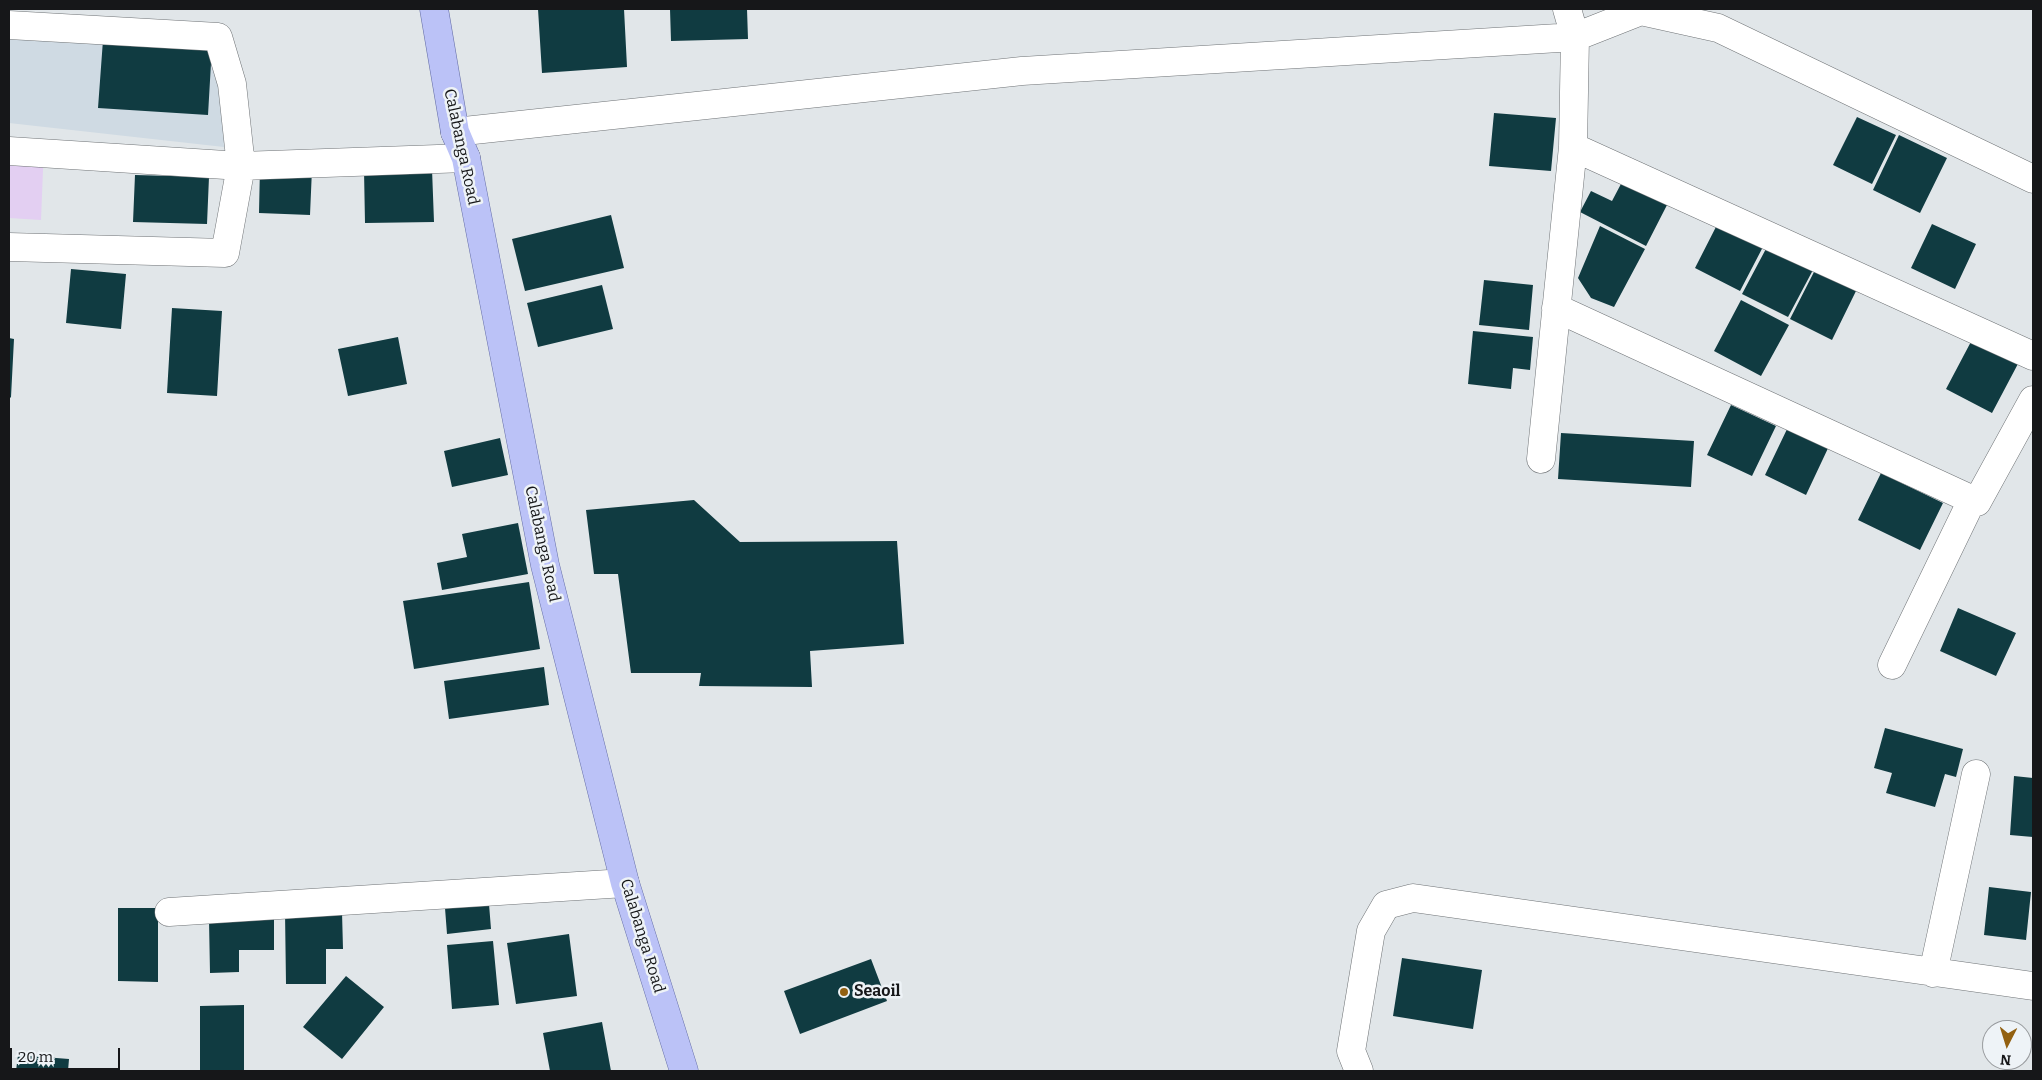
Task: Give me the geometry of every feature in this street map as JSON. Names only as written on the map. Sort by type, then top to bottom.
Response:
[{"type":"main road","name":"Calabanga Road","points":[[434,9],[455,132],[466,158],[545,565],[625,883],[684,1071]]},
{"type":"street","points":[[1541,459],[1573,147],[1575,37],[1567,9]]},
{"type":"street","points":[[455,132],[1022,70],[1575,37],[1641,12],[1718,28],[2033,179]]},
{"type":"street","points":[[9,25],[218,37],[232,84],[241,166],[225,253],[9,247]]},
{"type":"street","points":[[1573,147],[2033,356]]},
{"type":"street","points":[[9,150],[241,166],[466,158]]},
{"type":"street","points":[[1556,308],[1977,502],[2033,400]]},
{"type":"street","points":[[1892,665],[1972,500]]},
{"type":"street","points":[[1933,973],[1976,774]]},
{"type":"street","points":[[169,912],[625,883]]},
{"type":"street","points":[[1359,1071],[1351,1051],[1371,931],[1386,905],[1413,898],[2033,986]]},
{"type":"shaded area","points":[[9,31],[213,41],[223,73],[224,147],[9,123]]},
{"type":"shaded area","points":[[9,143],[44,145],[41,220],[9,218]]},
{"type":"building","points":[[538,9],[624,9],[627,67],[542,73]]},
{"type":"building","points":[[670,9],[747,9],[748,39],[671,41]]},
{"type":"building","points":[[103,40],[212,46],[208,115],[98,108]]},
{"type":"building","points":[[1494,113],[1556,118],[1551,171],[1489,166]]},
{"type":"building","points":[[1857,117],[1896,135],[1872,184],[1833,165]]},
{"type":"building","points":[[1899,135],[1947,158],[1920,213],[1873,190]]},
{"type":"building","points":[[260,167],[312,169],[310,215],[259,213]]},
{"type":"building","points":[[432,169],[434,222],[365,223],[364,170]]},
{"type":"building","points":[[135,175],[209,177],[207,224],[133,222]]},
{"type":"building","points":[[1622,182],[1667,205],[1646,246],[1580,212],[1591,191],[1612,201]]},
{"type":"building","points":[[611,215],[624,268],[525,291],[512,239]]},
{"type":"building","points":[[1720,219],[1765,243],[1740,291],[1695,268]]},
{"type":"building","points":[[1932,224],[1976,244],[1955,289],[1911,268]]},
{"type":"building","points":[[1600,226],[1645,249],[1614,307],[1591,298],[1578,278]]},
{"type":"building","points":[[1768,245],[1814,268],[1788,317],[1742,294]]},
{"type":"building","points":[[71,269],[126,274],[121,329],[66,323]]},
{"type":"building","points":[[1815,270],[1856,291],[1832,340],[1790,319]]},
{"type":"building","points":[[1484,280],[1533,285],[1529,330],[1479,325]]},
{"type":"building","points":[[602,285],[613,329],[538,347],[527,303]]},
{"type":"building","points":[[1741,300],[1789,325],[1761,376],[1714,351]]},
{"type":"building","points":[[172,308],[222,311],[217,396],[167,393]]},
{"type":"building","points":[[1473,331],[1533,337],[1530,370],[1513,368],[1511,389],[1468,384]]},
{"type":"building","points":[[1974,336],[2020,360],[1992,413],[1946,389]]},
{"type":"building","points":[[398,337],[407,384],[348,396],[338,349]]},
{"type":"building","points":[[9,338],[14,339],[11,397],[9,399]]},
{"type":"building","points":[[1731,405],[1776,426],[1752,476],[1707,455]]},
{"type":"building","points":[[1789,425],[1830,444],[1806,495],[1765,475]]},
{"type":"building","points":[[1561,433],[1694,441],[1691,487],[1558,479]]},
{"type":"building","points":[[500,438],[508,475],[452,487],[444,451]]},
{"type":"building","points":[[1881,473],[1943,503],[1920,550],[1858,520]]},
{"type":"building","points":[[694,500],[740,542],[897,541],[904,644],[810,651],[812,687],[699,686],[701,673],[631,673],[618,574],[594,574],[586,510]]},
{"type":"building","points":[[518,523],[528,574],[442,590],[437,563],[467,557],[462,534]]},
{"type":"building","points":[[529,582],[540,649],[414,669],[403,601]]},
{"type":"building","points":[[1958,608],[2016,633],[1996,676],[1940,651]]},
{"type":"building","points":[[544,667],[549,705],[449,719],[444,681]]},
{"type":"building","points":[[1885,728],[1963,749],[1956,777],[1945,774],[1935,807],[1886,793],[1892,773],[1874,768]]},
{"type":"building","points":[[2014,776],[2033,778],[2033,837],[2010,835]]},
{"type":"building","points":[[1989,887],[2031,892],[2026,940],[1984,935]]},
{"type":"building","points":[[489,904],[491,929],[447,934],[445,908]]},
{"type":"building","points":[[118,908],[158,908],[158,982],[118,981]]},
{"type":"building","points":[[285,912],[342,912],[343,949],[326,949],[326,984],[286,984]]},
{"type":"building","points":[[274,919],[274,950],[239,950],[239,972],[210,973],[209,920]]},
{"type":"building","points":[[569,934],[577,996],[516,1004],[507,943]]},
{"type":"building","points":[[493,941],[499,1005],[452,1009],[447,945]]},
{"type":"building","points":[[1402,958],[1482,970],[1473,1029],[1393,1016]]},
{"type":"building","points":[[871,959],[887,1001],[800,1034],[784,991]]},
{"type":"building","points":[[346,976],[384,1007],[342,1059],[303,1027]]},
{"type":"building","points":[[244,1005],[244,1071],[200,1071],[200,1006]]},
{"type":"building","points":[[602,1022],[611,1071],[550,1071],[543,1033]]},
{"type":"building","points":[[18,1055],[69,1059],[68,1071],[16,1071]]},
{"type":"place","name":"Seaoil","points":[[844,992]]}]
